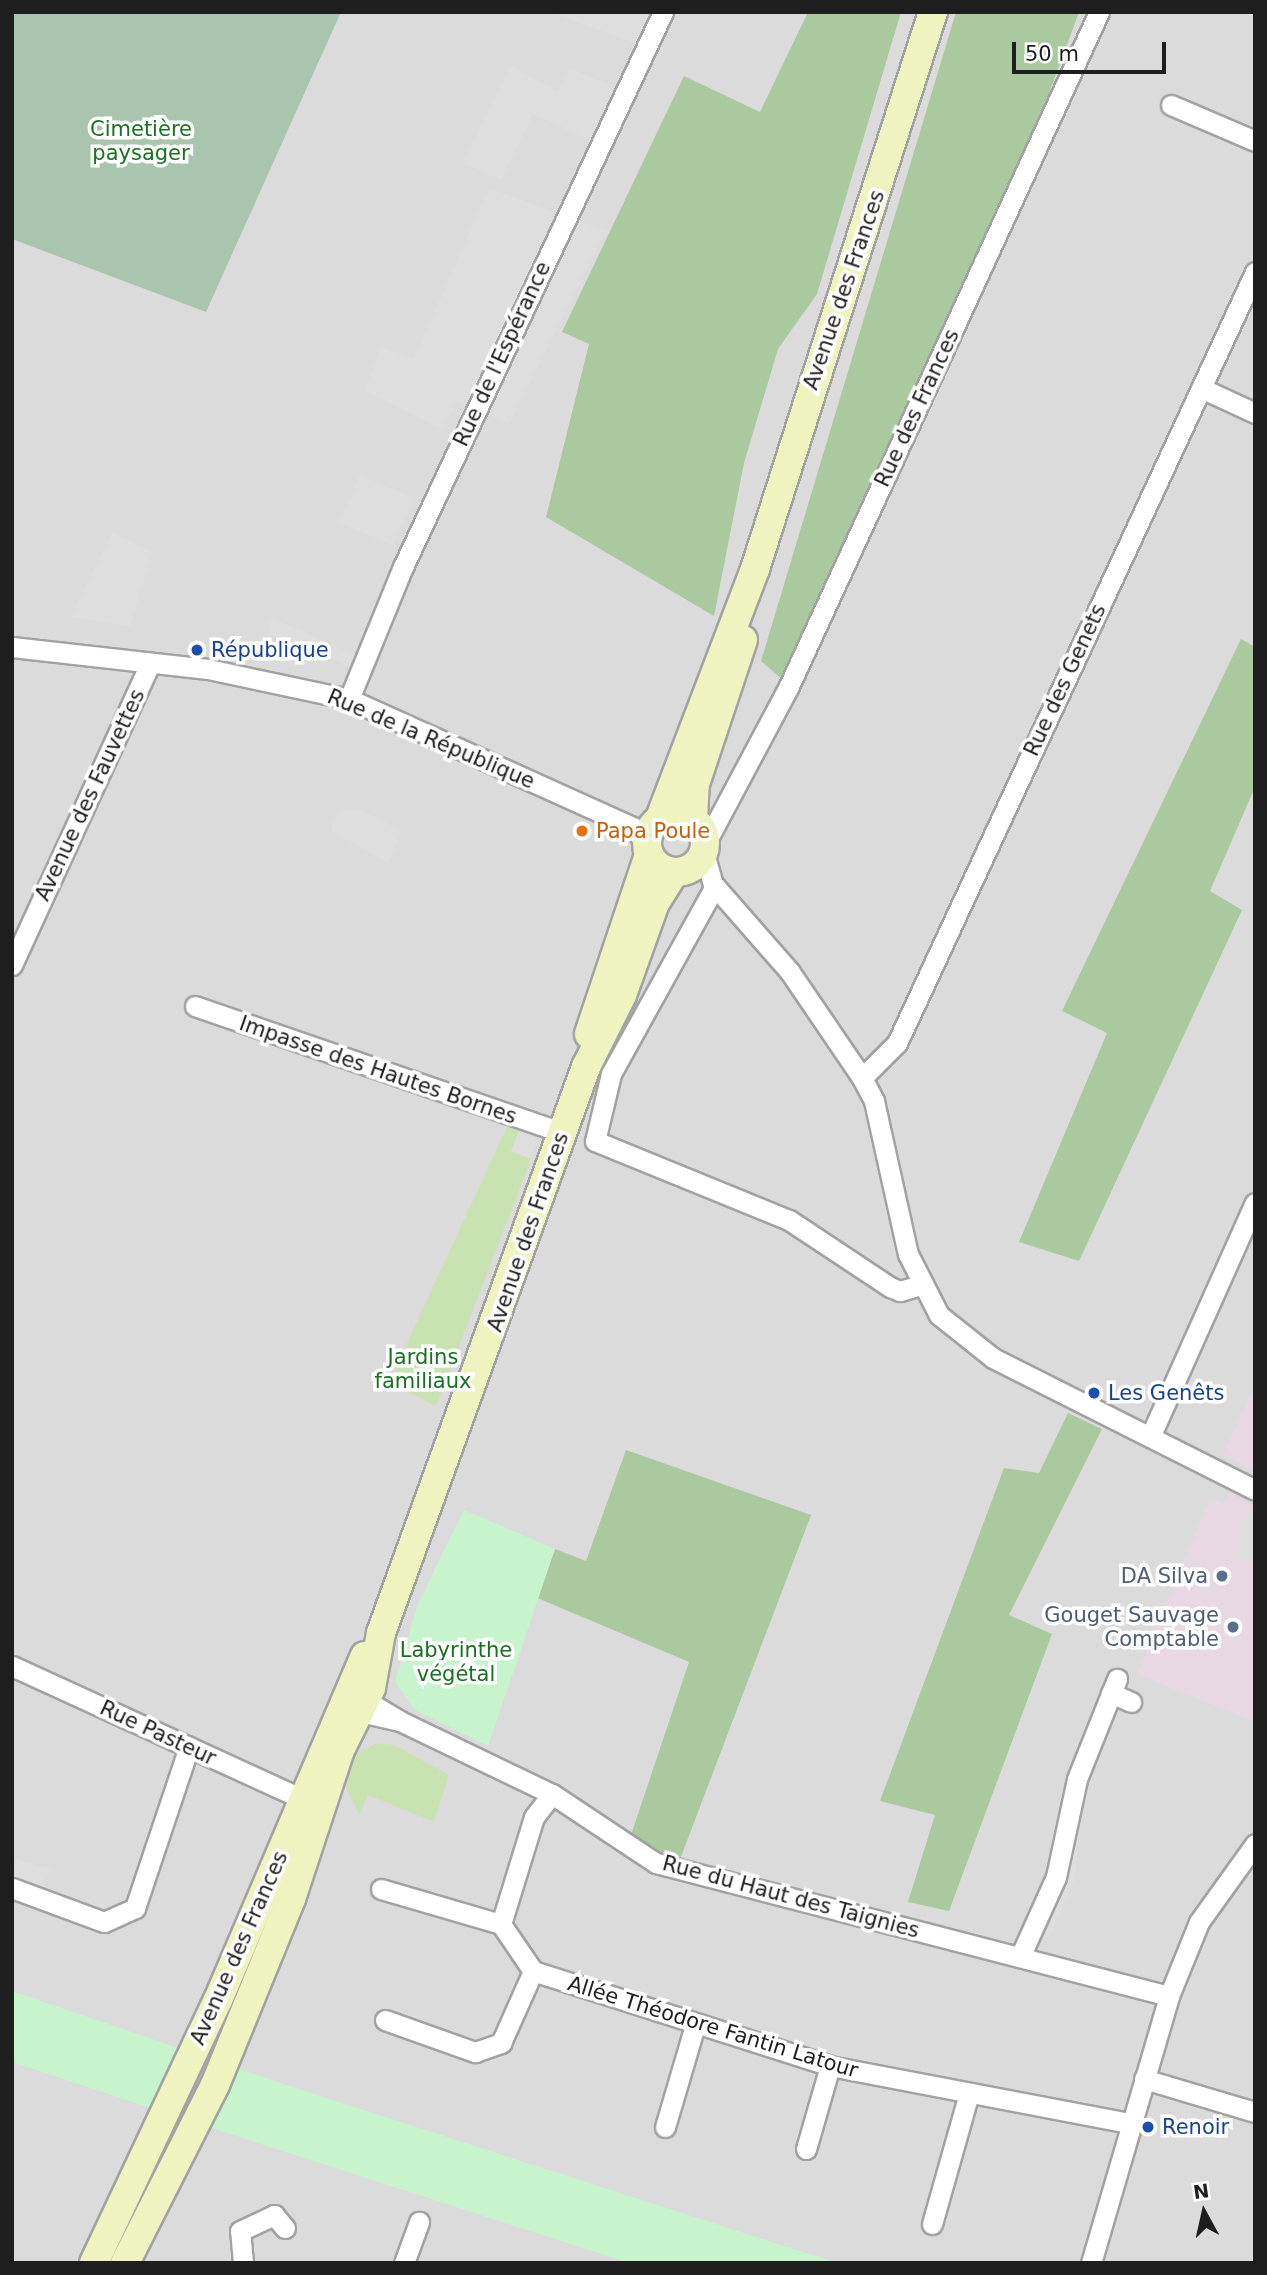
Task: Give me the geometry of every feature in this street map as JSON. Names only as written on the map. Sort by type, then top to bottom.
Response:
[{"type":"main road","name":"Avenue des Frances","points":[[586,1067],[596,1010],[649,834],[755,569],[933,12]]},
{"type":"main road","name":"Avenue des Frances","points":[[699,834],[692,795],[736,672],[755,569]]},
{"type":"main road","points":[[649,834],[699,834],[678,872],[649,834]]},
{"type":"main road","name":"Avenue des Frances","points":[[94,2263],[315,1796],[340,1750],[586,1067],[678,872]]},
{"type":"main road","name":"Avenue des Frances","points":[[125,2263],[215,2085],[284,1914],[315,1796]]},
{"type":"street","name":"Rue de l'Espérance","points":[[349,699],[403,567],[663,12]]},
{"type":"street","name":"Rue des Frances","points":[[699,834],[733,802],[1099,12]]},
{"type":"street","points":[[1171,105],[1255,141]]},
{"type":"street","name":"Rue des Genets","points":[[862,1078],[897,1043],[1255,272]]},
{"type":"street","points":[[1201,388],[1255,414]]},
{"type":"street","name":"Rue de la République","points":[[12,646],[261,677],[349,699],[649,834]]},
{"type":"street","name":"Avenue des Fauvettes","points":[[12,965],[150,663]]},
{"type":"street","points":[[699,834],[714,885],[790,972],[862,1078],[874,1101],[921,1285],[939,1315],[987,1354],[1255,1490]]},
{"type":"street","points":[[678,872],[714,885]]},
{"type":"street","name":"Avenue des Frances","points":[[714,885],[611,1074],[595,1141],[789,1220],[890,1287],[900,1291],[921,1285]]},
{"type":"street","name":"Impasse des Hautes Bornes","points":[[195,1006],[563,1133]]},
{"type":"street","points":[[1151,1435],[1255,1203]]},
{"type":"street","name":"Rue Pasteur","points":[[12,1666],[189,1747],[315,1796]]},
{"type":"street","points":[[1020,1957],[1056,1877],[1077,1779],[1114,1686],[1131,1702]]},
{"type":"street","name":"Rue du Haut des Taignies","points":[[355,1703],[400,1721],[552,1794],[656,1863],[1169,1996]]},
{"type":"street","points":[[12,1888],[104,1922],[135,1908],[189,1747]]},
{"type":"street","points":[[501,1924],[534,1817],[552,1794]]},
{"type":"street","points":[[1091,2263],[1169,1996],[1199,1922],[1255,1844]]},
{"type":"street","points":[[382,1889],[501,1924],[533,1971],[500,2043],[475,2052],[385,2020]]},
{"type":"street","name":"Allée Théodore Fantin Latour","points":[[533,1971],[830,2066],[1130,2123]]},
{"type":"street","points":[[665,2127],[695,2025]]},
{"type":"street","points":[[806,2149],[830,2066]]},
{"type":"street","points":[[1144,2079],[1255,2112]]},
{"type":"street","points":[[932,2224],[969,2093]]},
{"type":"street","points":[[243,2263],[240,2231],[274,2216],[285,2228]]},
{"type":"street","points":[[404,2263],[419,2222]]},
{"type":"shaded area","points":[[12,12],[1255,12],[1255,2263],[12,2263]]},
{"type":"shaded area","points":[[549,12],[653,12],[640,45]]},
{"type":"shaded area","points":[[511,66],[558,92],[571,69],[618,88],[594,142],[533,114],[501,180],[463,163]]},
{"type":"shaded area","points":[[489,188],[606,231],[509,424],[457,402],[443,429],[364,391],[381,347],[414,359]]},
{"type":"shaded area","points":[[360,475],[413,498],[393,546],[340,523]]},
{"type":"shaded area","points":[[113,532],[153,552],[130,626],[70,617]]},
{"type":"shaded area","points":[[272,618],[362,658],[354,668],[267,633]]},
{"type":"shaded area","points":[[358,808],[402,831],[388,863],[331,831],[337,813]]},
{"type":"shaded area","points":[[524,1120],[540,1126],[531,1159],[511,1151]]},
{"type":"shaded area","points":[[1255,1385],[1255,1470],[1223,1455]]},
{"type":"shaded area","points":[[1230,1493],[1255,1506],[1255,1722],[1137,1674],[1210,1498],[1224,1504]]},
{"type":"shaded area","points":[[1247,1509],[1255,1513],[1255,1564],[1233,1555]]},
{"type":"shaded area","points":[[1065,1834],[1078,1836],[1076,1875],[1049,1938],[1032,1932]]},
{"type":"shaded area","points":[[16,1859],[50,1869],[40,1898],[12,1888]]},
{"type":"green space","name":"Cimetière paysager","points":[[12,12],[341,12],[206,312],[12,239]]},
{"type":"green space","points":[[808,12],[901,12],[817,294],[778,349],[744,463],[714,616],[546,517],[589,344],[562,332],[684,76],[760,112]]},
{"type":"green space","points":[[956,12],[1079,12],[1048,96],[783,680],[761,661]]},
{"type":"green space","points":[[1241,639],[1255,647],[1255,787],[1210,891],[1242,910],[1079,1261],[1019,1242],[1107,1033],[1062,1011]]},
{"type":"green space","name":"Jardins familiaux","points":[[507,1127],[519,1131],[512,1151],[531,1159],[436,1406],[389,1382]]},
{"type":"green space","points":[[1068,1413],[1102,1429],[1009,1615],[1052,1634],[949,1911],[908,1902],[935,1815],[880,1801],[1004,1468],[1039,1473]]},
{"type":"green space","points":[[626,1450],[811,1515],[679,1862],[630,1838],[689,1662],[535,1597],[555,1549],[586,1561]]},
{"type":"green space","name":"Labyrinthe végétal","points":[[464,1510],[555,1549],[488,1746],[415,1710],[395,1682],[418,1604]]},
{"type":"green space","points":[[377,1743],[394,1745],[449,1775],[434,1822],[368,1795],[359,1814],[346,1788],[350,1771],[356,1754]]},
{"type":"green space","points":[[12,1991],[286,2085],[837,2263],[629,2263],[150,2108],[12,2062]]},
{"type":"place","name":"République","points":[[197,650]]},
{"type":"place","name":"Papa Poule","points":[[582,831]]},
{"type":"place","name":"Les Genêts","points":[[1094,1393]]},
{"type":"place","name":"DA Silva","points":[[1222,1576]]},
{"type":"place","name":"Gouget Sauvage Comptable","points":[[1233,1627]]},
{"type":"place","name":"Renoir","points":[[1148,2127]]}]
